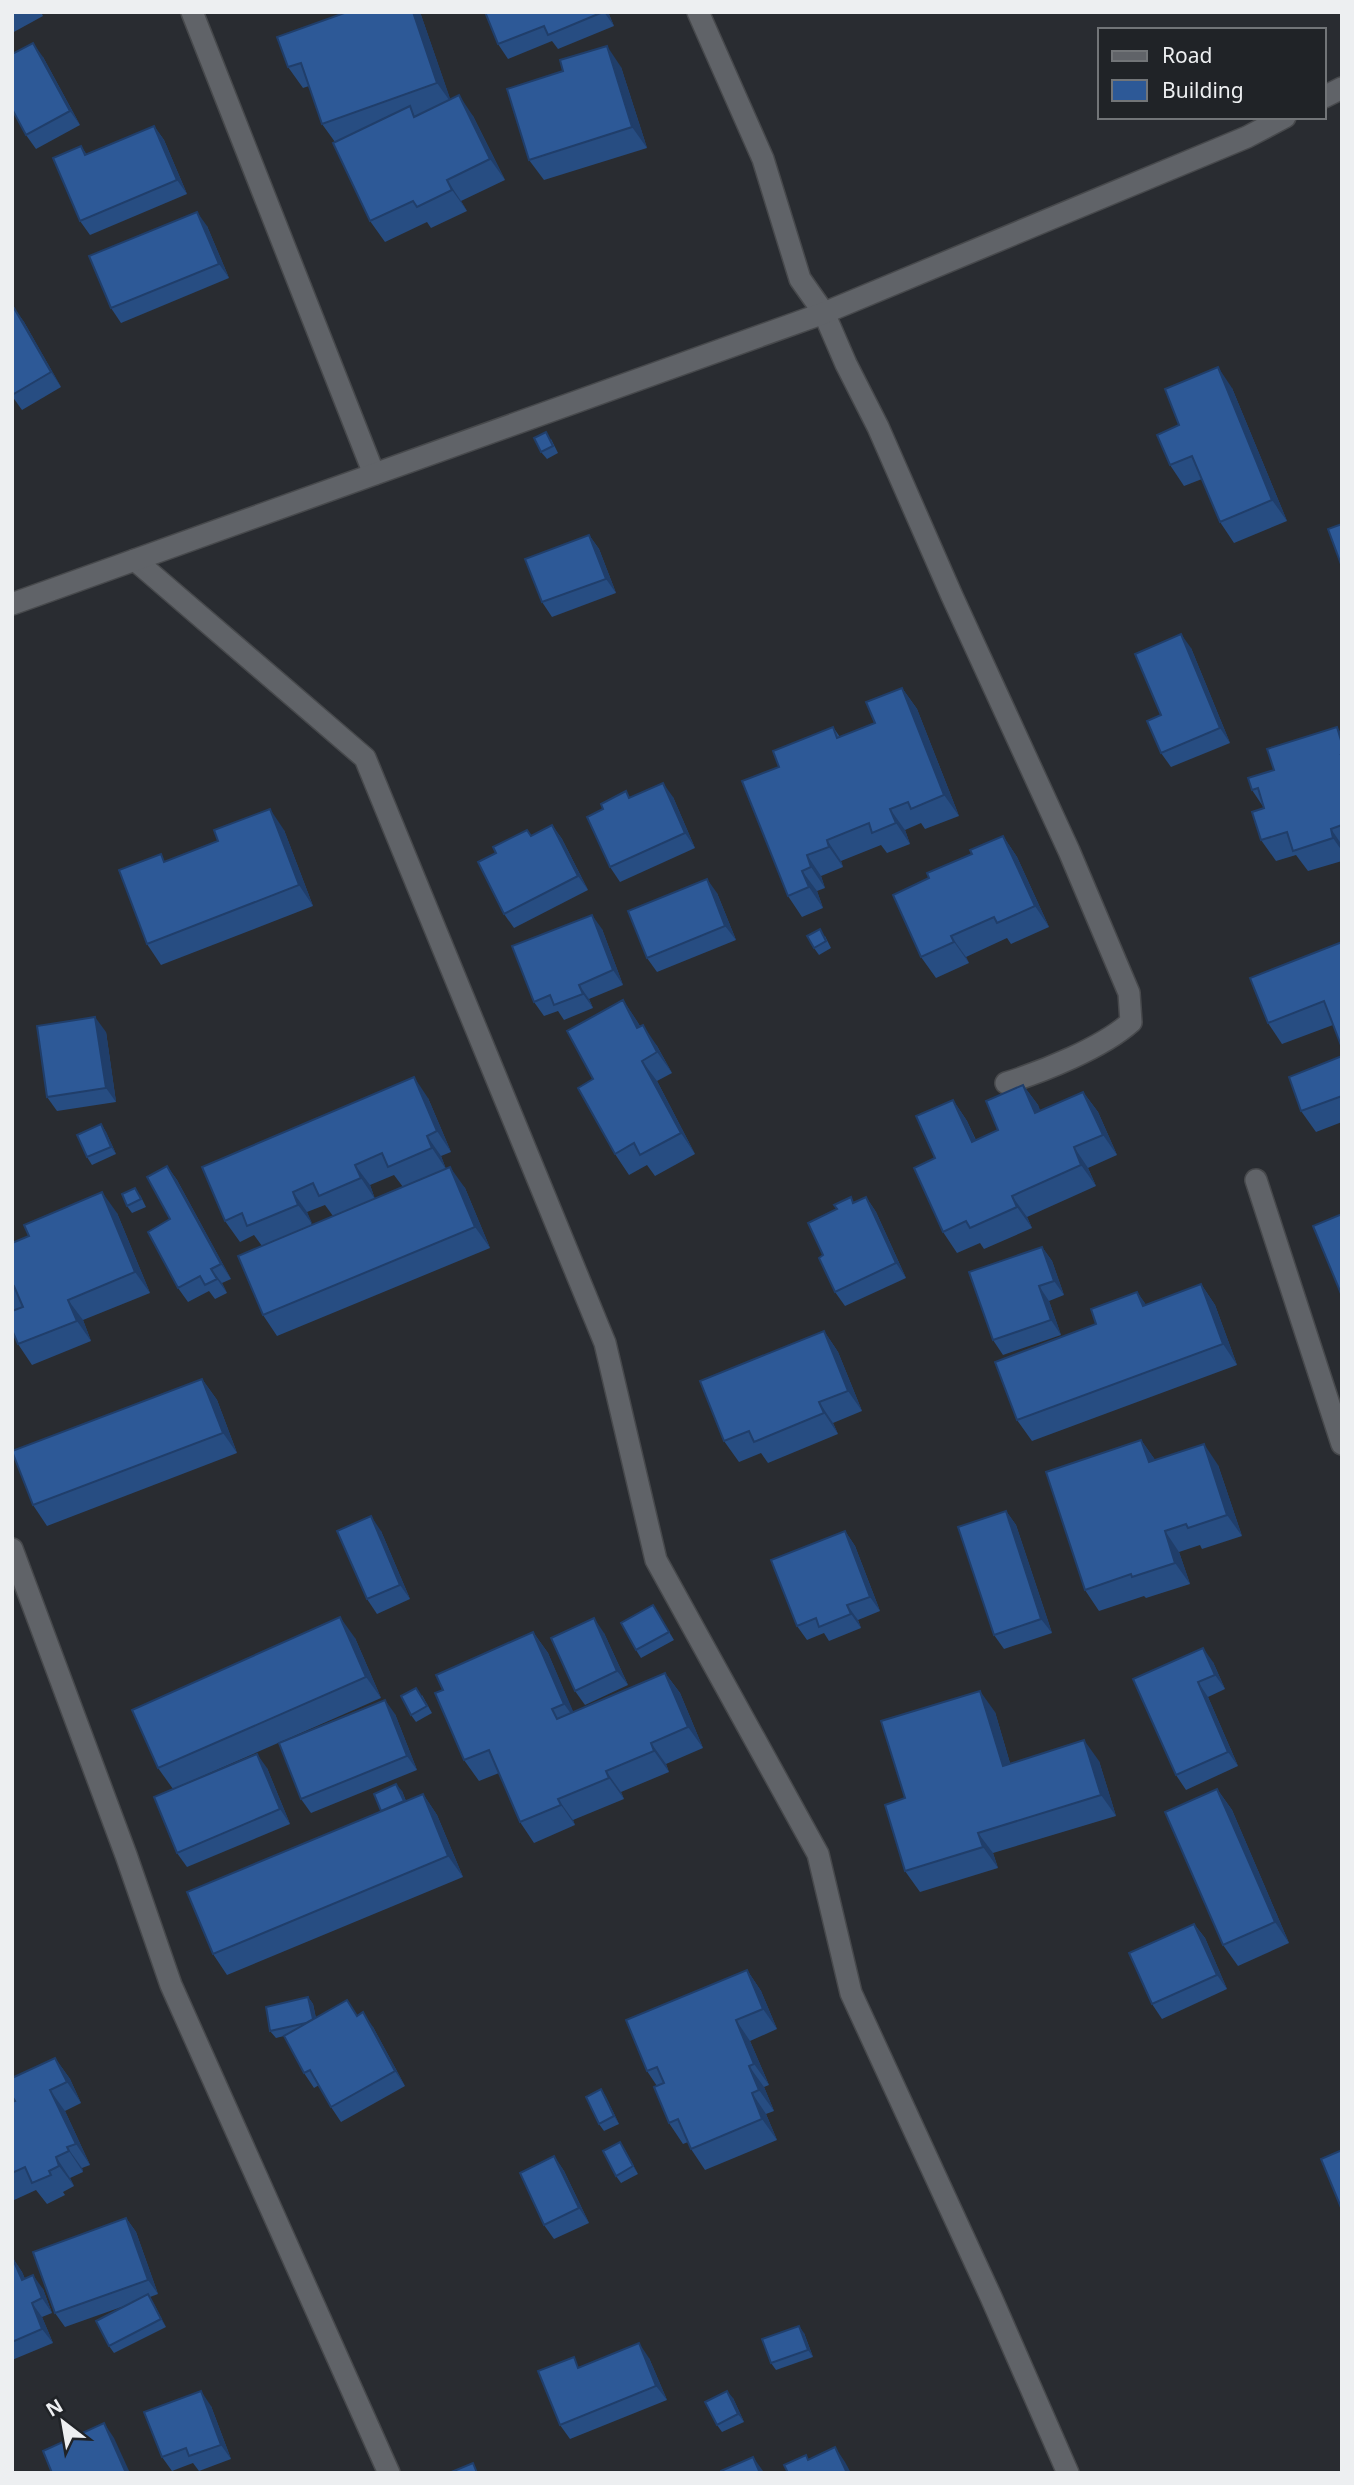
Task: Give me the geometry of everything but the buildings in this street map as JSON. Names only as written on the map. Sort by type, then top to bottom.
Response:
[{"type":"street","points":[[192,12],[374,474]]},
{"type":"street","points":[[698,12],[763,159],[800,279],[824,313],[1069,851],[1129,993],[1131,1022],[1115,1036],[1028,1076],[1006,1083]]},
{"type":"street","points":[[1326,96],[1342,88]]},
{"type":"street","points":[[12,604],[824,313],[1234,143],[1281,119]]},
{"type":"street","points":[[135,560],[365,758],[605,1342],[656,1560],[818,1854],[851,1993],[985,2284],[1068,2473]]},
{"type":"street","points":[[1256,1180],[1342,1444]]},
{"type":"street","points":[[12,1549],[172,1985],[389,2473]]}]
